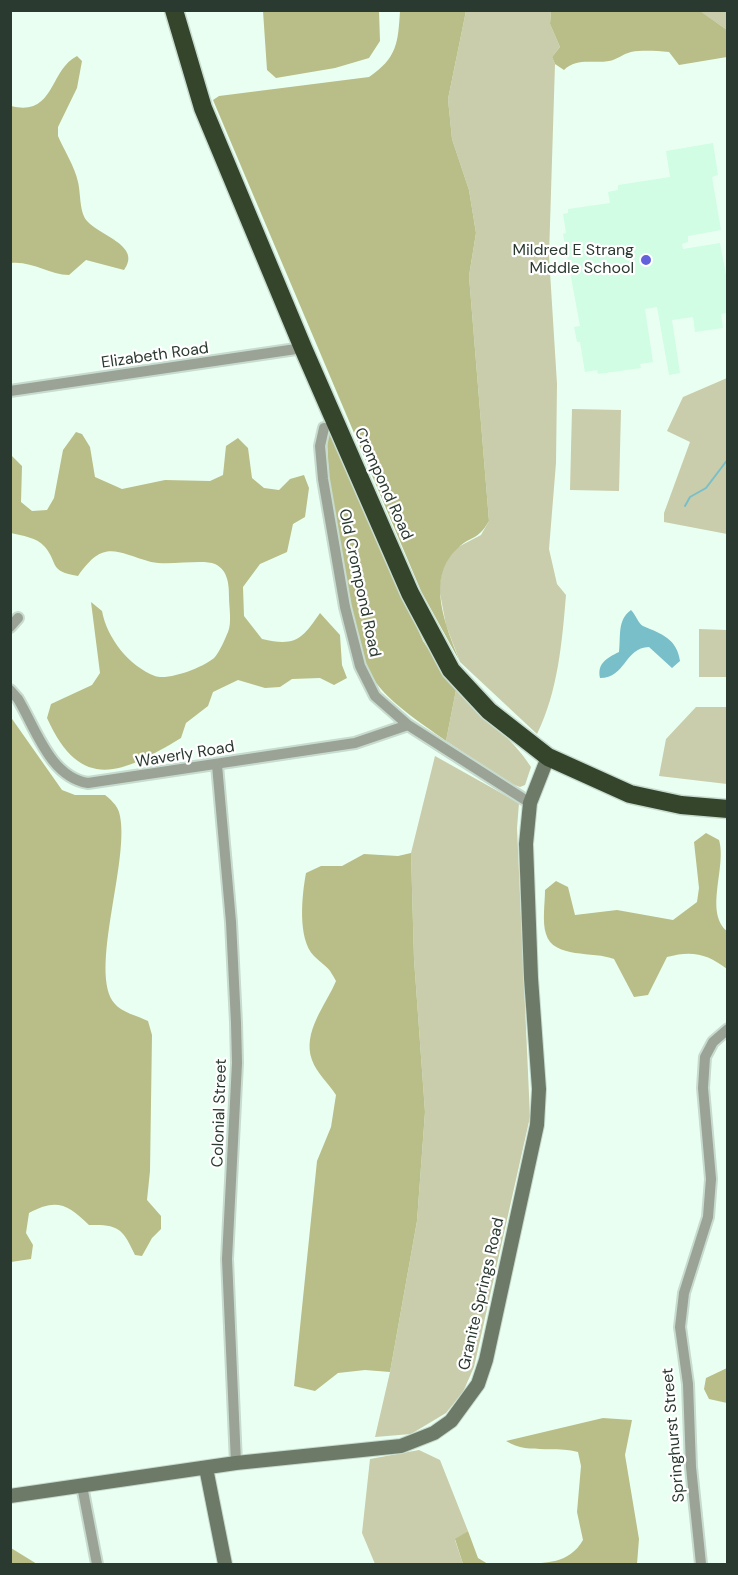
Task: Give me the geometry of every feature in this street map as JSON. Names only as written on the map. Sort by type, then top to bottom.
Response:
[{"type":"highway","name":"Crompond Road","points":[[174,10],[204,108],[303,348],[410,593],[451,670],[489,711],[548,757],[630,794],[681,805],[728,809]]},
{"type":"street","name":"Elizabeth Road","points":[[10,391],[303,348]]},
{"type":"street","name":"Old Crompond Road","points":[[324,428],[320,446],[323,479],[353,643],[360,666],[375,696],[408,725],[530,803]]},
{"type":"street","name":"Waverly Road","points":[[10,690],[59,770],[75,781],[102,783],[355,743],[408,725]]},
{"type":"street","name":"Granite Springs Road","points":[[10,1496],[236,1463],[401,1446],[417,1441],[451,1421],[478,1384],[498,1311],[539,1107],[526,844],[530,803],[548,757]]},
{"type":"street","name":"Colonial Street","points":[[217,765],[231,922],[236,1023],[237,1064],[227,1259],[236,1463]]},
{"type":"street","name":"Springhurst Street","points":[[702,1564],[691,1467],[688,1384],[680,1327],[684,1293],[708,1217],[711,1179],[703,1088],[705,1057],[712,1042],[728,1029]]},
{"type":"street","points":[[206,1468],[225,1564]]},
{"type":"street","points":[[82,1486],[97,1564]]},
{"type":"shaded area","points":[[263,11],[379,11],[380,41],[369,58],[335,68],[276,78],[267,70]]},
{"type":"shaded area","points":[[400,11],[466,11],[448,99],[452,139],[469,190],[476,233],[469,276],[489,521],[481,532],[456,550],[447,562],[442,575],[440,590],[445,620],[460,662],[421,591],[213,100],[219,96],[369,77],[391,56],[397,41]]},
{"type":"shaded area","points":[[466,11],[551,11],[550,24],[560,47],[552,57],[555,64],[549,256],[557,384],[556,463],[549,549],[557,584],[566,595],[561,649],[554,684],[537,734],[460,662],[446,625],[439,588],[444,561],[458,547],[481,535],[489,521],[469,276],[476,233],[469,190],[452,139],[448,99]]},
{"type":"shaded area","points":[[551,11],[700,11],[727,30],[727,57],[679,65],[669,52],[640,51],[631,52],[609,61],[574,64],[564,70],[555,64],[552,57],[560,47],[550,24]]},
{"type":"shaded area","points":[[727,11],[727,30],[701,12]]},
{"type":"shaded area","points":[[77,56],[82,61],[77,88],[58,127],[58,136],[77,176],[85,218],[124,248],[128,254],[128,262],[124,270],[86,260],[69,275],[27,264],[11,263],[11,106],[25,108],[36,105],[44,99],[61,71]]},
{"type":"shaded area","name":"Mildred E Strang Middle School","points":[[713,143],[718,175],[712,177],[721,230],[688,236],[688,242],[682,244],[683,249],[720,243],[728,285],[727,313],[721,314],[723,328],[695,332],[693,317],[672,320],[680,373],[669,375],[657,307],[645,309],[653,362],[640,364],[641,368],[598,374],[597,370],[585,372],[580,342],[577,342],[574,327],[580,326],[563,234],[566,233],[563,214],[568,213],[568,209],[610,203],[608,192],[618,190],[618,185],[670,177],[666,151]]},
{"type":"shaded area","points":[[727,378],[727,534],[664,522],[664,513],[690,442],[667,431],[683,397]]},
{"type":"shaded area","points":[[572,409],[621,410],[619,491],[570,490]]},
{"type":"shaded area","points":[[76,432],[82,434],[90,447],[95,477],[122,489],[165,480],[210,481],[223,475],[226,446],[238,438],[248,448],[252,478],[264,488],[279,490],[290,479],[304,475],[309,488],[305,517],[293,524],[287,552],[260,564],[243,587],[244,616],[262,639],[283,642],[303,635],[320,613],[340,635],[342,665],[347,678],[334,685],[320,678],[292,679],[280,687],[265,688],[238,680],[213,692],[208,706],[186,723],[181,738],[140,760],[105,770],[89,767],[74,758],[60,742],[47,718],[51,704],[92,685],[100,673],[91,602],[102,611],[114,641],[128,658],[145,671],[161,677],[186,672],[215,657],[228,632],[230,620],[227,578],[223,570],[215,564],[158,563],[111,551],[95,557],[78,576],[58,569],[45,547],[38,541],[11,533],[11,455],[22,466],[21,502],[32,511],[47,510],[54,498],[63,450]]},
{"type":"shaded area","points":[[332,432],[423,641],[456,690],[446,741],[394,702],[377,684],[367,667],[353,618],[336,540],[327,434]]},
{"type":"shaded area","points":[[699,629],[727,630],[727,677],[699,677]]},
{"type":"shaded area","points":[[456,690],[506,736],[531,767],[525,785],[520,787],[512,784],[446,741]]},
{"type":"shaded area","points":[[696,707],[727,707],[727,784],[659,776],[666,739]]},
{"type":"shaded area","points":[[10,716],[62,790],[75,795],[105,795],[119,812],[120,856],[107,941],[108,989],[118,1007],[148,1021],[152,1035],[150,1171],[147,1200],[161,1216],[161,1229],[152,1238],[142,1256],[135,1255],[127,1239],[114,1227],[89,1225],[68,1208],[54,1205],[38,1208],[29,1213],[26,1233],[33,1245],[31,1259],[11,1262]]},
{"type":"shaded area","points":[[435,756],[519,803],[517,828],[530,1117],[474,1367],[463,1392],[446,1413],[411,1434],[375,1437],[390,1372],[417,1221],[425,1112],[414,959],[411,853]]},
{"type":"shaded area","points":[[706,833],[719,840],[721,851],[716,901],[720,923],[727,931],[727,969],[699,955],[684,954],[667,957],[648,995],[634,997],[614,959],[565,951],[550,942],[544,924],[545,890],[556,881],[568,887],[575,915],[617,910],[673,920],[697,902],[699,888],[694,842]]},
{"type":"shaded area","points":[[411,853],[414,959],[425,1112],[417,1221],[390,1372],[365,1370],[338,1373],[315,1391],[294,1386],[317,1161],[331,1127],[336,1095],[312,1060],[310,1039],[316,1019],[336,981],[328,969],[314,956],[305,939],[302,904],[306,873],[321,866],[342,866],[364,854],[398,856]]},
{"type":"shaded area","points":[[727,1368],[727,1403],[709,1399],[704,1389],[706,1378]]},
{"type":"shaded area","points":[[603,1418],[632,1420],[625,1455],[639,1539],[637,1564],[520,1564],[556,1561],[564,1558],[571,1554],[583,1540],[577,1512],[581,1466],[578,1452],[523,1448],[506,1441]]},
{"type":"shaded area","points":[[419,1450],[440,1460],[468,1531],[455,1540],[463,1564],[375,1564],[362,1533],[370,1459]]},
{"type":"shaded area","points":[[468,1531],[478,1558],[488,1564],[463,1564],[455,1539]]},
{"type":"shaded area","points":[[11,1548],[37,1564],[11,1564]]},
{"type":"water","points":[[631,610],[641,625],[672,642],[680,661],[672,668],[649,647],[634,652],[609,677],[600,678],[602,665],[619,652],[622,623]]},
{"type":"waterway","points":[[685,506],[690,497],[706,488],[728,459]]},
{"type":"place","name":"Mildred E Strang Middle School","points":[[646,260]]}]
